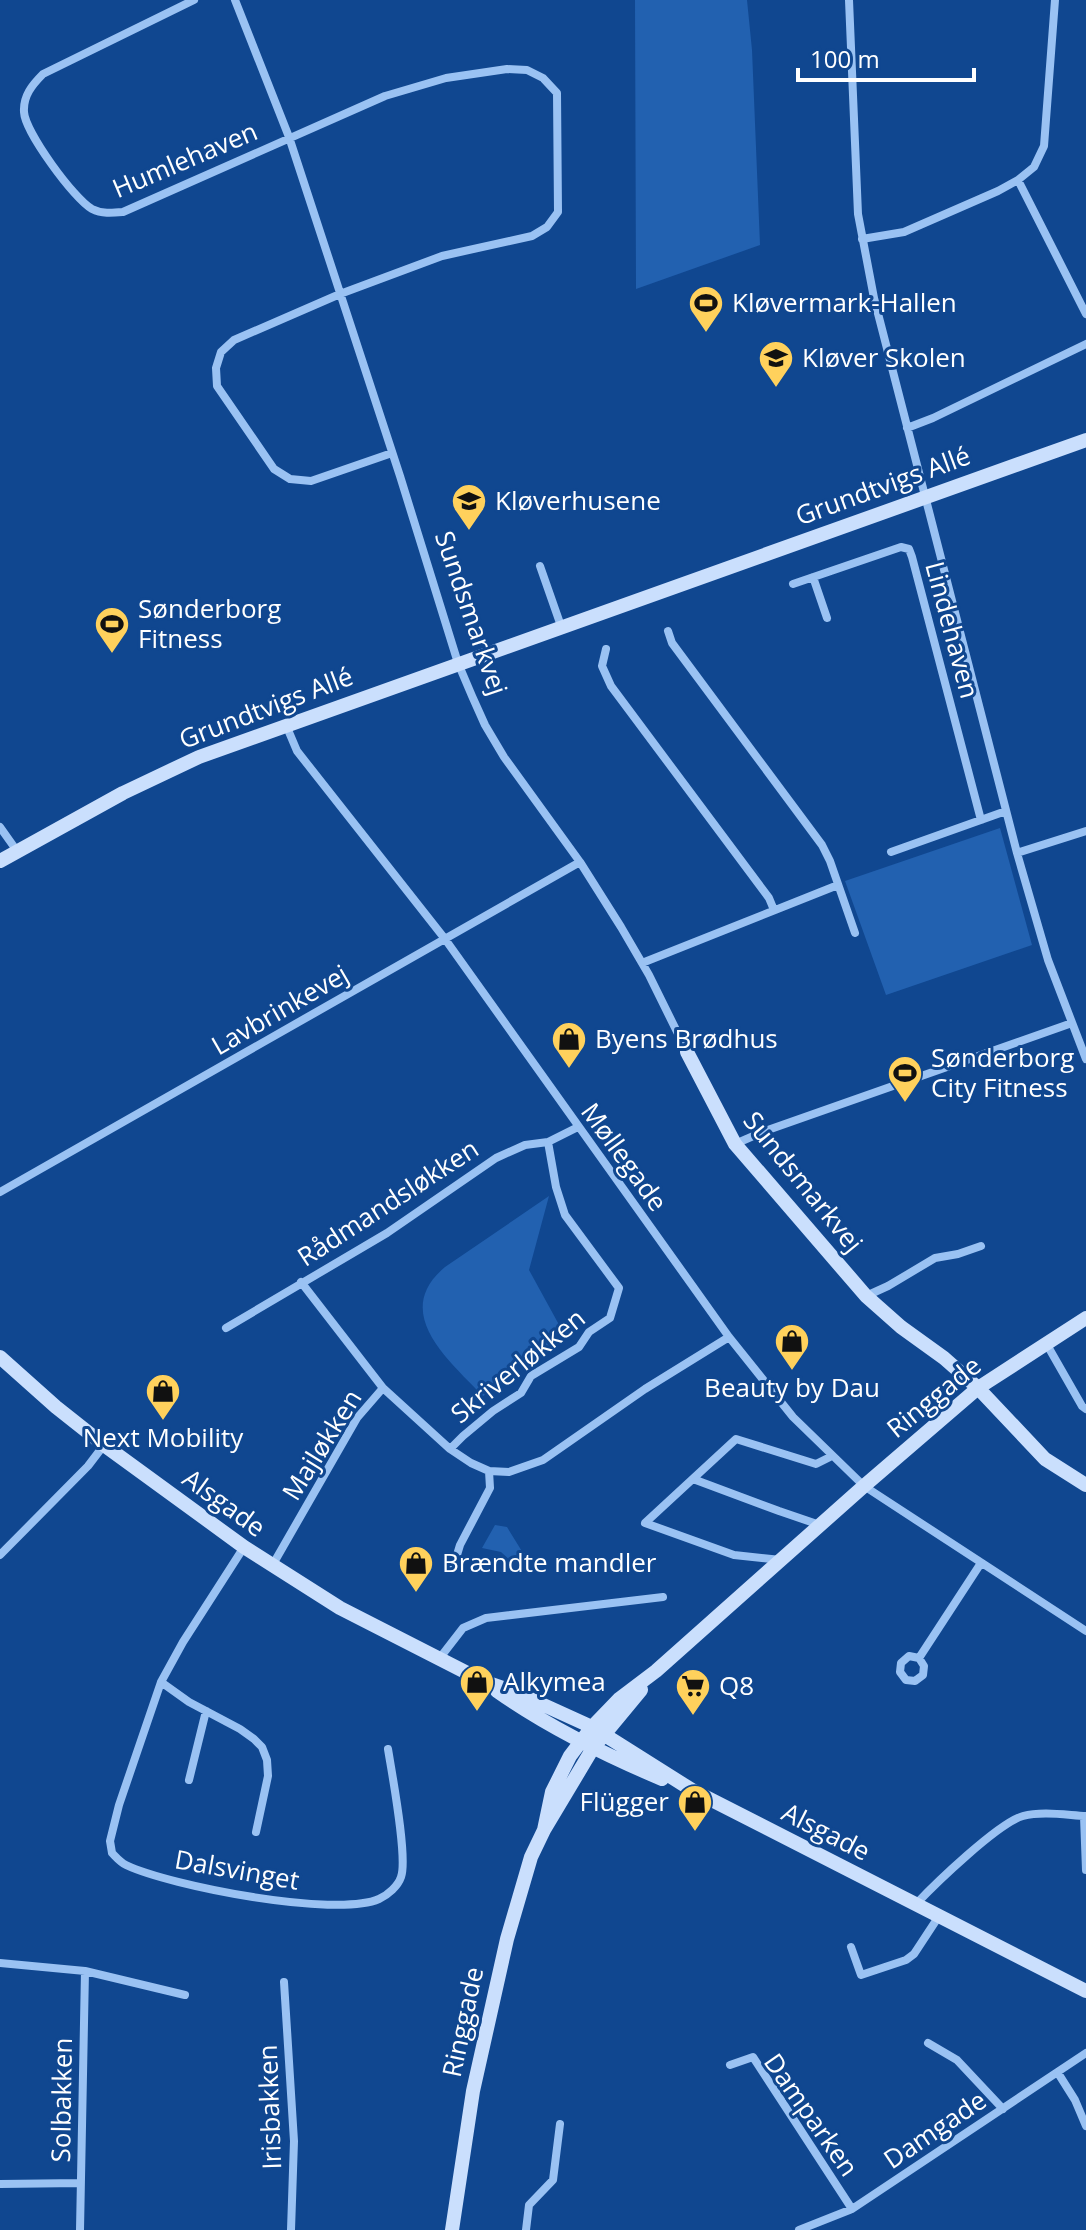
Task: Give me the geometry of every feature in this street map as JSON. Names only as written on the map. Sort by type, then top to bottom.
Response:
[{"type":"street","name":"Humlehaven","points":[[194,0],[43,74],[25,99],[24,114],[29,130],[74,194],[93,210],[108,214],[123,212],[289,137]]},
{"type":"street","name":"Sundsmarkvej","points":[[235,0],[289,137],[458,663],[485,725],[504,757],[580,862],[642,963],[735,1144],[866,1296],[978,1388],[1045,1459],[1086,1485]]},
{"type":"street","points":[[849,0],[858,214],[874,298],[1017,853],[1048,960],[1083,1044],[1086,1059]]},
{"type":"street","points":[[862,239],[904,232],[1018,180],[1034,167],[1044,146],[1055,0]]},
{"type":"street","points":[[289,137],[385,96],[446,78],[507,69],[527,70],[543,78],[557,93],[558,212],[547,227],[532,236],[442,256],[340,294],[234,340],[221,352],[216,368],[217,386],[274,469],[290,479],[311,481],[392,453]]},
{"type":"street","points":[[1018,180],[1086,314]]},
{"type":"street","points":[[907,428],[1086,344]]},
{"type":"street","name":"Grundtvigs Allé","points":[[0,861],[123,793],[199,757],[1086,440]]},
{"type":"street","name":"Lindehaven","points":[[793,584],[901,547],[909,549],[981,820]]},
{"type":"street","points":[[540,566],[561,626]]},
{"type":"street","points":[[813,577],[827,618]]},
{"type":"street","points":[[668,631],[672,643],[822,845],[855,933]]},
{"type":"street","points":[[606,649],[602,666],[611,686],[769,898],[774,910]]},
{"type":"street","name":"Møllegade","points":[[286,724],[297,751],[445,939],[729,1337],[793,1417],[864,1486],[1086,1631]]},
{"type":"street","points":[[891,852],[1006,811]]},
{"type":"street","points":[[0,827],[17,851]]},
{"type":"street","points":[[1017,853],[1086,831]]},
{"type":"street","name":"Lavbrinkevej","points":[[0,1192],[580,862]]},
{"type":"street","points":[[642,963],[838,885]]},
{"type":"street","points":[[735,1144],[1072,1023]]},
{"type":"street","name":"Rådmandsløkken","points":[[226,1328],[387,1233],[496,1158],[525,1145],[548,1142],[578,1127]]},
{"type":"street","name":"Skriverløkken","points":[[450,1449],[493,1411],[521,1393],[531,1376],[579,1347],[589,1332],[610,1318],[619,1288],[565,1215],[556,1187],[548,1142]]},
{"type":"street","points":[[866,1296],[935,1258],[981,1246]]},
{"type":"street","points":[[301,1282],[383,1388],[450,1449],[489,1471],[509,1472],[543,1460],[645,1389],[729,1337]]},
{"type":"street","name":"Ringgade","points":[[452,2230],[473,2091],[495,1987],[531,1857],[544,1830],[552,1792],[570,1756],[587,1744],[656,1671],[978,1388],[1086,1318]]},
{"type":"street","points":[[1046,1343],[1086,1409]]},
{"type":"street","name":"Alsgade","points":[[0,1357],[47,1400],[104,1445],[244,1547],[340,1608],[483,1681],[515,1692],[598,1731],[692,1790],[1086,1991]]},
{"type":"street","name":"Majløkken","points":[[272,1566],[357,1418],[383,1388]]},
{"type":"street","points":[[781,1560],[734,1555],[645,1523],[736,1439],[816,1464],[832,1456]]},
{"type":"street","points":[[0,1555],[88,1466],[104,1445]]},
{"type":"street","points":[[453,1568],[460,1545],[490,1488],[489,1471]]},
{"type":"street","points":[[693,1479],[820,1525]]},
{"type":"street","name":"Dalsvinget","points":[[244,1547],[161,1682],[123,1794],[110,1841],[112,1853],[123,1863],[150,1874],[242,1895],[297,1903],[378,1900],[391,1891],[401,1877],[403,1857],[388,1749]]},
{"type":"street","points":[[919,1658],[981,1563]]},
{"type":"street","points":[[439,1659],[463,1628],[486,1618],[663,1597]]},
{"type":"street","name":"Alsgade","points":[[483,1681],[519,1707],[587,1744],[692,1790]]},
{"type":"street","name":"Dalsvinget","points":[[161,1682],[240,1729],[262,1747],[268,1776],[256,1832]]},
{"type":"street","points":[[189,1780],[206,1711]]},
{"type":"street","points":[[916,1904],[1007,1823],[1033,1815],[1085,1816],[1086,1870]]},
{"type":"street","points":[[851,1947],[861,1975],[906,1960],[914,1954],[939,1916]]},
{"type":"street","points":[[0,1963],[85,1971],[185,1995]]},
{"type":"street","name":"Solbakken","points":[[80,2230],[85,1971]]},
{"type":"street","name":"Irisbakken","points":[[284,1982],[294,2141],[291,2230]]},
{"type":"street","points":[[928,2043],[957,2060],[1003,2109]]},
{"type":"street","name":"Damgade","points":[[799,2230],[852,2209],[1086,2053]]},
{"type":"street","name":"Damparken","points":[[730,2065],[753,2057],[852,2209]]},
{"type":"street","points":[[1058,2073],[1086,2122]]},
{"type":"street","points":[[526,2230],[529,2205],[553,2180],[560,2124]]},
{"type":"street","points":[[0,2184],[80,2183]]},
{"type":"shaded area","points":[[635,0],[747,0],[760,245],[636,289]]},
{"type":"shaded area","points":[[1000,828],[1032,945],[886,995],[845,881]]},
{"type":"shaded area","points":[[549,1196],[529,1270],[563,1332],[551,1338],[549,1347],[515,1367],[515,1378],[483,1396],[455,1368],[431,1336],[424,1319],[423,1302],[429,1284],[445,1267]]},
{"type":"shaded area","points":[[495,1525],[507,1527],[523,1553],[527,1553],[527,1560],[512,1562],[501,1552],[482,1548]]},
{"type":"place","name":"Kløvermark-Hallen","points":[[706,334]]},
{"type":"place","name":"Kløver Skolen","points":[[776,389]]},
{"type":"place","name":"Kløverhusene","points":[[469,532]]},
{"type":"place","name":"Sønderborg Fitness","points":[[112,655]]},
{"type":"place","name":"Byens Brødhus","points":[[569,1070]]},
{"type":"place","name":"Sønderborg City Fitness","points":[[905,1104]]},
{"type":"place","name":"Beauty by Dau","points":[[792,1372]]},
{"type":"place","name":"Next Mobility","points":[[163,1422]]},
{"type":"place","name":"Brændte mandler","points":[[416,1594]]},
{"type":"place","name":"Alkymea","points":[[477,1713]]},
{"type":"place","name":"Q8","points":[[693,1717]]},
{"type":"place","name":"Flügger","points":[[695,1833]]}]
